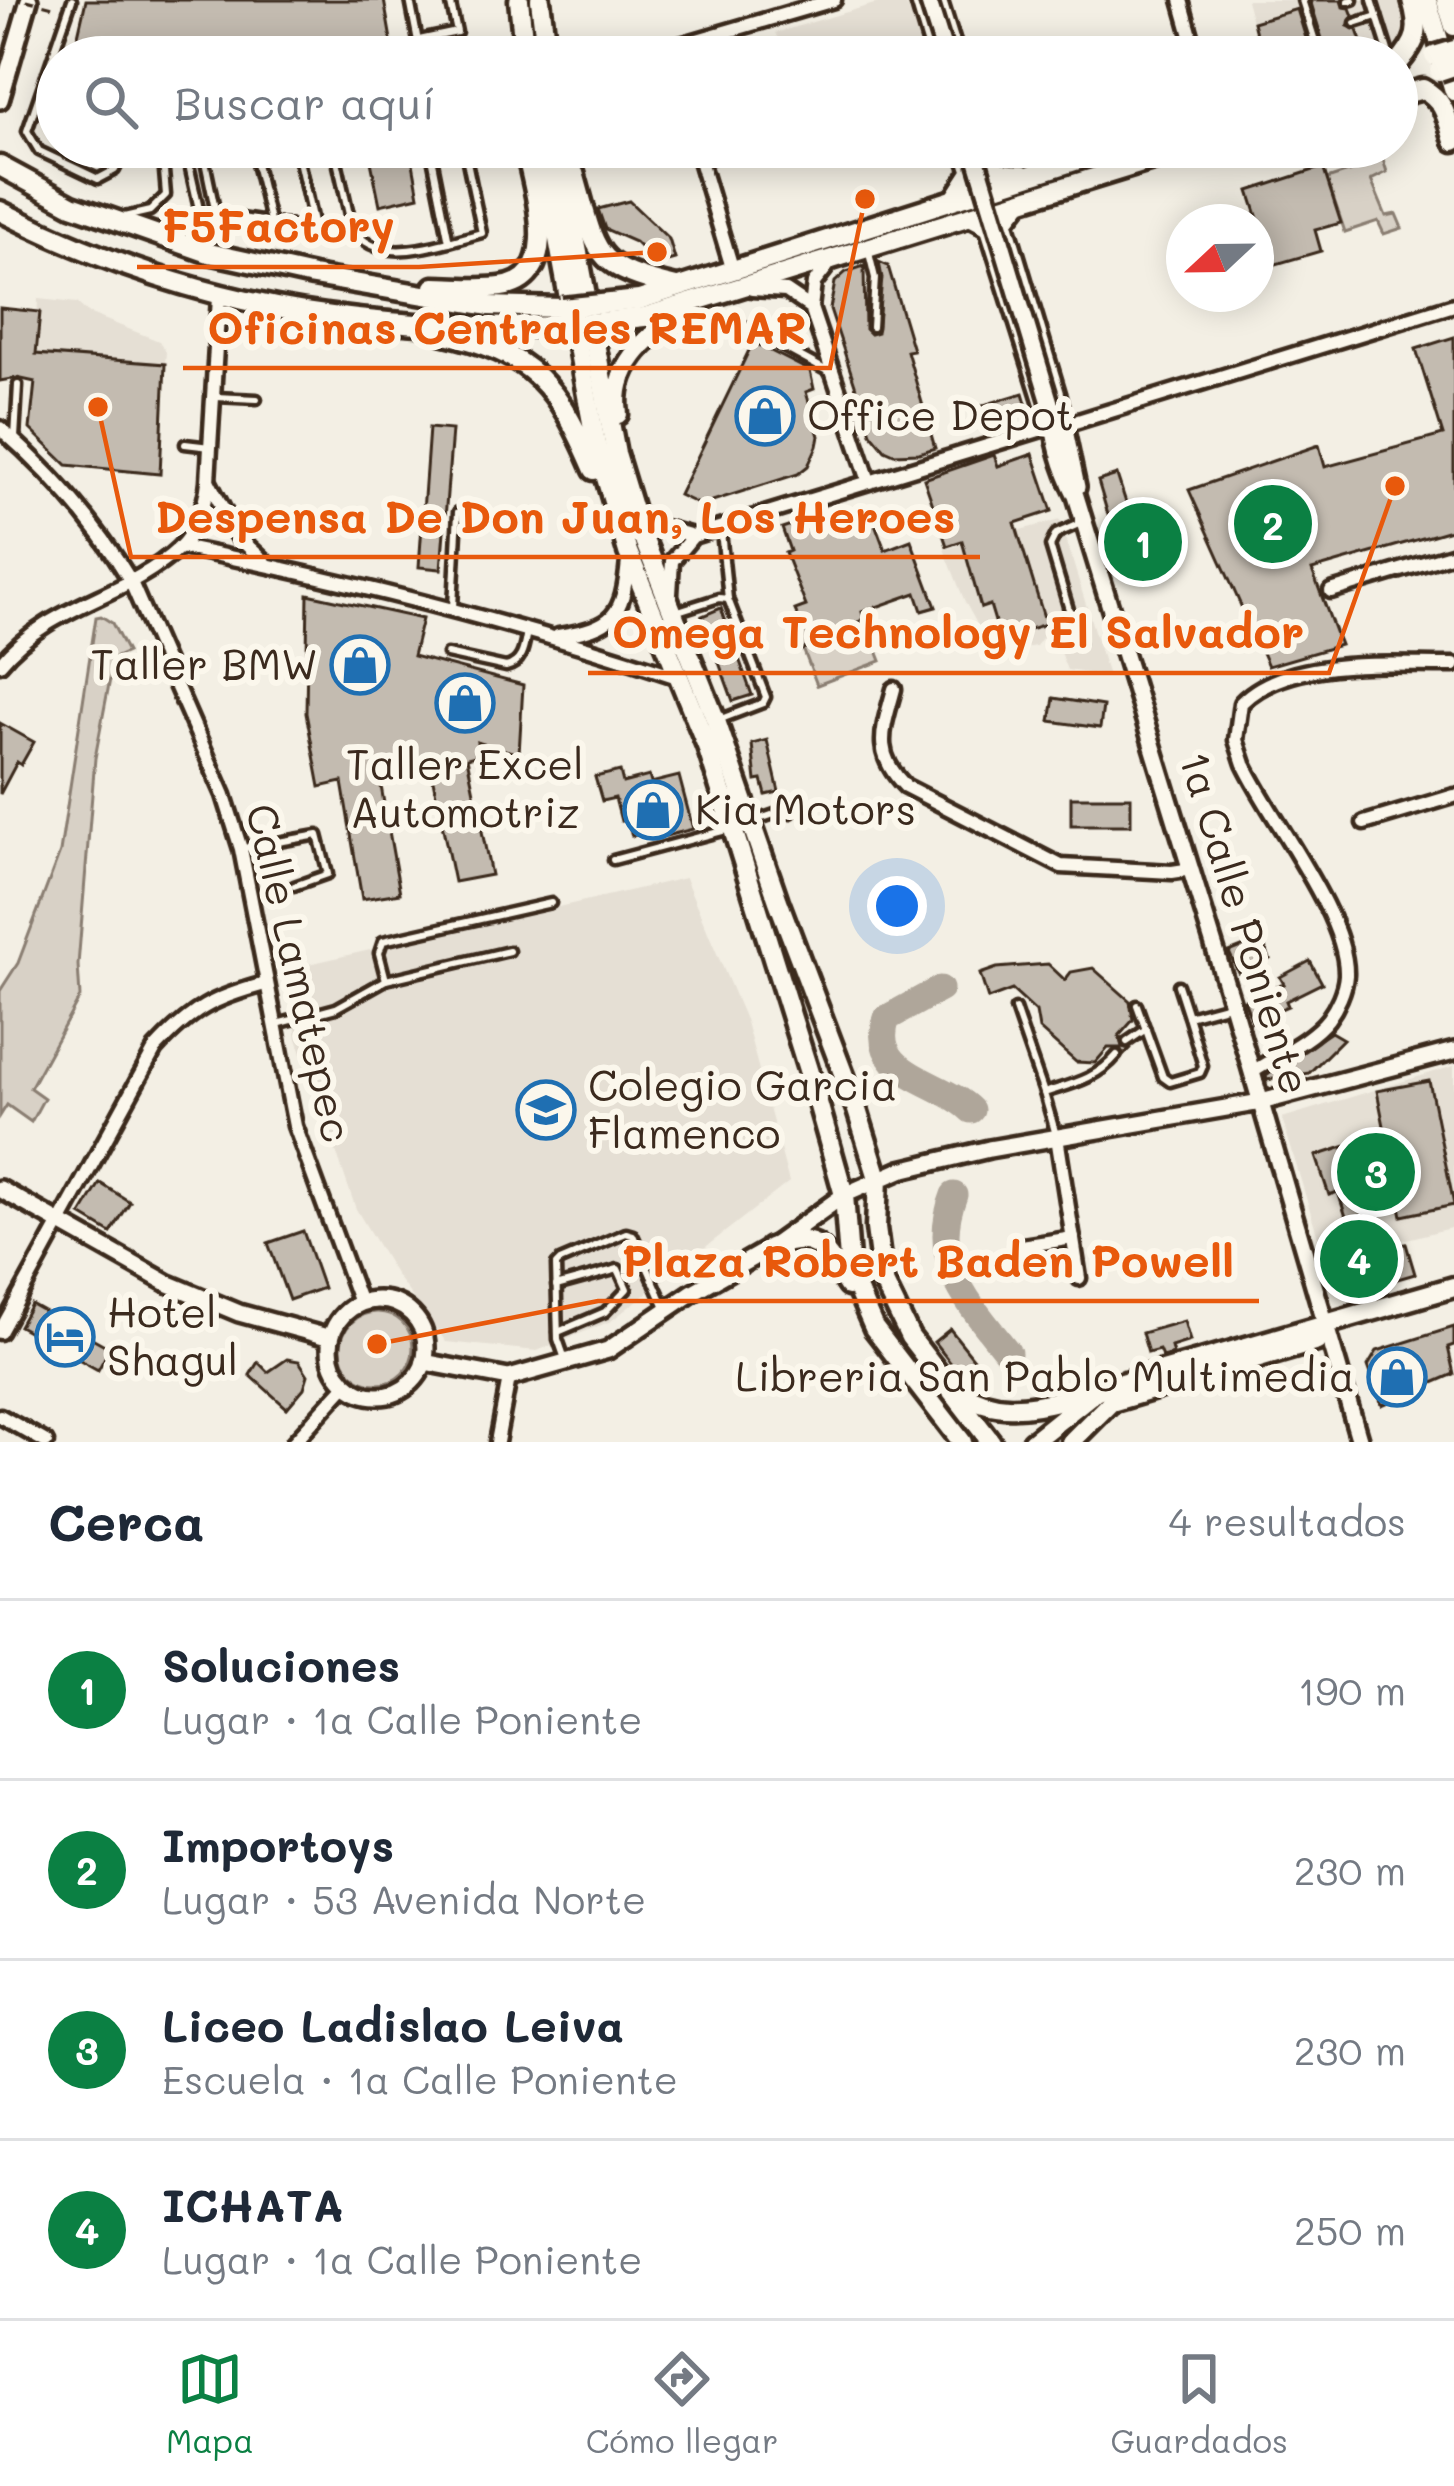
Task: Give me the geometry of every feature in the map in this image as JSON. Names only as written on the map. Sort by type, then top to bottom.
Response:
[{"type":"main road","points":[[519,0],[523,36]]},
{"type":"main road","points":[[539,0],[544,36]]},
{"type":"main road","points":[[1412,0],[1418,38]]},
{"type":"main road","points":[[1426,0],[1454,91]]},
{"type":"main road","points":[[1446,0],[1454,26]]},
{"type":"main road","points":[[1442,64],[1454,50]]},
{"type":"main road","points":[[1418,90],[1423,89],[1442,104],[1454,141]]},
{"type":"main road","points":[[0,166],[72,205],[209,253],[313,276],[565,317]]},
{"type":"main road","points":[[391,288],[499,288],[530,272],[541,236],[529,168]]},
{"type":"main road","points":[[545,168],[596,444],[628,553]]},
{"type":"main road","points":[[566,168],[608,419],[636,520],[716,721],[844,1195],[850,1273],[864,1311]]},
{"type":"main road","points":[[569,168],[601,257],[630,277],[681,288]]},
{"type":"main road","points":[[0,211],[88,253],[219,297],[312,315],[401,325],[478,325],[704,301],[836,256],[869,255],[956,208],[1051,168]]},
{"type":"main road","points":[[642,309],[681,288],[734,271],[956,208],[1043,194],[1127,168]]},
{"type":"main road","points":[[636,520],[616,400],[618,382],[644,343],[704,301]]},
{"type":"main road","points":[[401,325],[493,348],[526,365],[564,403],[742,825],[878,1178],[876,1228],[884,1281],[910,1337],[991,1442]]},
{"type":"main road","points":[[770,1248],[792,1239],[812,1240],[825,1251],[898,1364],[959,1442]]},
{"type":"main road","points":[[1071,1442],[1111,1402],[1454,1287]]},
{"type":"main road","points":[[944,1383],[975,1402],[1010,1410],[1454,1300]]},
{"type":"main road","points":[[1032,1442],[1089,1394]]},
{"type":"street","points":[[721,36],[834,0]]},
{"type":"street","points":[[919,0],[936,36]]},
{"type":"street","points":[[928,0],[939,36]]},
{"type":"street","points":[[938,0],[943,36]]},
{"type":"street","points":[[1181,0],[1191,36]]},
{"type":"street","points":[[0,100],[26,1]]},
{"type":"street","points":[[703,168],[734,271]]},
{"type":"street","points":[[970,168],[976,176],[984,175],[985,168]]},
{"type":"street","name":"1a Calle Poniente","points":[[979,168],[1059,426]]},
{"type":"street","points":[[999,168],[1004,173],[1038,172]]},
{"type":"street","points":[[971,171],[956,208],[988,227],[992,217],[1000,216],[1005,222],[1015,205],[1043,194]]},
{"type":"street","name":"1a Calle Poniente","points":[[1005,222],[1076,496],[1192,869],[1360,1442]]},
{"type":"street","name":"1a Calle Poniente","points":[[988,227],[1042,409],[1059,426]]},
{"type":"street","points":[[836,256],[814,283],[811,308],[869,482]]},
{"type":"street","points":[[734,292],[786,290],[811,308]]},
{"type":"street","points":[[0,664],[40,627],[130,580],[180,547],[201,512],[208,481],[219,297]]},
{"type":"street","points":[[636,520],[693,536],[1454,305]]},
{"type":"street","name":"Calle Lamatepec","points":[[0,428],[97,529],[130,580],[224,795],[241,849],[295,1126],[360,1303]]},
{"type":"street","points":[[208,481],[237,536],[269,565]]},
{"type":"street","points":[[673,607],[668,570],[693,536]]},
{"type":"street","points":[[180,547],[452,611],[682,678]]},
{"type":"street","points":[[551,637],[586,632],[614,615],[625,598],[628,553]]},
{"type":"street","points":[[1331,591],[1454,554]]},
{"type":"street","points":[[1252,1073],[1326,1022],[1346,976],[1329,916],[1244,764],[1236,740],[1241,703],[1273,681],[1299,674],[1345,666],[1454,665]]},
{"type":"street","points":[[894,689],[882,752],[905,786],[1061,866],[1192,869]]},
{"type":"street","points":[[1364,823],[1454,796]]},
{"type":"street","points":[[0,1332],[155,1049],[186,1016],[205,1004],[265,983]]},
{"type":"street","points":[[424,1362],[509,1378],[608,1350],[770,1248],[844,1195],[878,1178],[989,1149],[1261,1102],[1454,1051]]},
{"type":"street","points":[[1057,1137],[1079,1278]]},
{"type":"street","points":[[0,1190],[203,1299],[331,1338]]},
{"type":"street","points":[[1022,1246],[1073,1238]]},
{"type":"street","points":[[386,1300],[410,1312],[424,1335],[424,1362],[410,1384],[385,1396],[371,1396],[346,1384],[334,1368],[331,1338],[341,1316],[360,1303],[386,1300]]},
{"type":"street","points":[[496,1442],[509,1378]]},
{"type":"street","points":[[294,1442],[346,1384]]},
{"type":"street","points":[[0,1416],[46,1442]]},
{"type":"lane","points":[[60,36],[72,0]]},
{"type":"lane","points":[[410,0],[418,36]]},
{"type":"lane","points":[[438,36],[457,32],[450,0]]},
{"type":"lane","points":[[1302,0],[1316,36]]},
{"type":"lane","points":[[1372,0],[1384,36]]},
{"type":"lane","points":[[1355,23],[1377,16]]},
{"type":"lane","points":[[36,105],[27,131],[36,146]]},
{"type":"lane","points":[[75,168],[98,179],[116,168]]},
{"type":"lane","points":[[107,219],[161,204],[168,185],[165,168]]},
{"type":"lane","points":[[190,168],[209,253]]},
{"type":"lane","points":[[206,168],[216,214],[358,236],[386,251],[482,232],[468,168]]},
{"type":"lane","points":[[257,168],[271,225]]},
{"type":"lane","points":[[301,168],[315,232]]},
{"type":"lane","points":[[339,168],[358,236]]},
{"type":"lane","points":[[434,168],[449,242]]},
{"type":"lane","points":[[869,255],[872,327]]},
{"type":"lane","points":[[737,322],[834,375]]},
{"type":"lane","points":[[806,358],[818,357],[828,349]]},
{"type":"lane","points":[[15,442],[18,385]]},
{"type":"lane","points":[[213,397],[257,399]]},
{"type":"lane","points":[[185,444],[210,447]]},
{"type":"lane","points":[[452,611],[458,512]]},
{"type":"lane","points":[[1079,643],[1050,546],[1056,533],[1084,522]]},
{"type":"lane","points":[[716,721],[763,703],[766,697],[728,599],[720,527]]},
{"type":"lane","points":[[673,607],[728,599]]},
{"type":"lane","points":[[447,654],[506,668],[515,665],[527,631]]},
{"type":"lane","points":[[613,860],[791,812]]},
{"type":"lane","points":[[241,849],[318,835],[328,874],[294,886]]},
{"type":"lane","points":[[386,980],[380,953],[383,941],[551,903]]},
{"type":"lane","points":[[274,1025],[337,1008],[386,980],[508,951]]},
{"type":"lane","points":[[1137,1005],[1163,1077],[1178,1081],[1200,1072],[1203,1066],[1178,985]]},
{"type":"lane","points":[[1188,1016],[1232,1004]]},
{"type":"lane","points":[[1016,1009],[1057,1137]]},
{"type":"lane","points":[[1127,1042],[1146,1029]]},
{"type":"lane","points":[[1043,1093],[1087,1079],[1117,1055]]},
{"type":"lane","points":[[566,1364],[557,1332],[560,1261],[630,1233],[637,1239],[667,1310]]},
{"type":"lane","points":[[556,1286],[618,1269],[627,1289],[605,1312],[557,1332]]},
{"type":"path","points":[[26,1],[64,10]]},
{"type":"shaded area","points":[[888,0],[904,2],[917,36],[778,36],[775,33]]},
{"type":"shaded area","points":[[1246,0],[1407,0],[1405,36],[1256,36]]},
{"type":"shaded area","points":[[1361,168],[1386,168],[1387,172],[1371,180],[1386,216],[1396,214],[1402,228],[1384,234],[1378,221],[1345,232],[1327,179]]},
{"type":"shaded area","points":[[38,299],[77,303],[88,313],[159,341],[166,352],[165,364],[36,353]]},
{"type":"shaded area","points":[[1060,520],[1108,676],[1067,670],[1050,627],[1036,646],[993,653],[944,549]]},
{"type":"shaded area","points":[[96,617],[112,623],[127,652],[114,658],[95,758],[78,965],[80,997],[30,1088],[44,1098],[31,1122],[7,1105],[0,1116],[0,991],[18,963],[60,852]]},
{"type":"shaded area","points":[[866,622],[881,661],[817,685],[802,646]]},
{"type":"shaded area","name":"Colegio Garcia Flamenco","points":[[685,878],[746,1022],[789,1182],[611,1321],[537,1351],[446,1342],[395,1274],[356,1209],[297,1039],[287,969]]},
{"type":"shaded area","points":[[1454,1066],[1454,1227],[1325,1260],[1282,1118]]},
{"type":"shaded area","points":[[377,1312],[403,1322],[413,1348],[403,1374],[377,1384],[351,1374],[341,1348],[351,1322]]},
{"type":"building","points":[[86,0],[384,0],[390,36],[78,36]]},
{"type":"building","points":[[1310,0],[1341,0],[1353,16],[1348,26],[1359,36],[1321,36]]},
{"type":"building","points":[[1297,9],[1305,36],[1257,36],[1253,22]]},
{"type":"building","points":[[372,168],[414,168],[419,196],[380,205]]},
{"type":"building","points":[[1323,168],[1341,223],[1315,230],[1321,251],[1274,265],[1274,204],[1253,204],[1249,191]]},
{"type":"building","points":[[629,201],[669,239],[675,259],[657,264],[635,242],[605,229],[598,209]]},
{"type":"building","points":[[879,262],[888,266],[935,448],[919,453],[894,454],[871,433],[830,309],[835,282],[864,266],[865,329],[870,334],[877,332]]},
{"type":"building","points":[[0,308],[40,312],[36,354],[165,364],[160,474],[67,465],[30,429],[35,382],[0,381]]},
{"type":"building","points":[[1454,337],[1454,529],[1312,570],[1340,645],[1268,666],[1189,490],[1319,445],[1325,467],[1443,435],[1416,349]]},
{"type":"building","name":"Office Depot","points":[[753,342],[810,371],[814,389],[806,392],[819,436],[817,446],[808,466],[798,474],[700,505],[679,495]]},
{"type":"building","points":[[1023,393],[1029,413],[983,426],[977,407]]},
{"type":"building","points":[[429,428],[452,430],[441,569],[419,567]]},
{"type":"building","points":[[1033,454],[1052,511],[1015,523],[1046,624],[1000,638],[990,605],[981,608],[962,541],[947,546],[924,479],[994,455],[998,466]]},
{"type":"building","points":[[1117,475],[1129,512],[1157,505],[1177,548],[1123,572],[1109,537],[1114,535],[1098,481]]},
{"type":"building","points":[[840,509],[847,531],[874,521],[885,550],[911,540],[936,607],[922,611],[916,593],[862,612],[864,619],[800,651],[788,621],[798,617],[795,610],[806,606],[785,553],[790,551],[782,528]]},
{"type":"building","points":[[308,594],[422,619],[413,656],[523,685],[519,754],[477,742],[479,755],[467,758],[491,875],[454,882],[430,765],[379,775],[400,893],[362,899],[342,782],[320,787],[306,713]]},
{"type":"building","points":[[721,608],[752,695],[733,701],[702,616]]},
{"type":"building","points":[[1054,698],[1103,706],[1100,728],[1050,721]]},
{"type":"building","points":[[0,723],[34,742],[0,794]]},
{"type":"building","points":[[767,740],[779,792],[766,795],[762,780],[756,781],[752,744]]},
{"type":"building","name":"Kia Motors","points":[[620,771],[623,783],[649,776],[651,783],[679,776],[693,829],[666,836],[664,828],[632,836],[627,819],[621,821],[615,798],[602,801],[595,777]]},
{"type":"building","points":[[1071,797],[1131,797],[1131,825],[1071,825]]},
{"type":"building","points":[[1262,939],[1270,959],[1238,972],[1229,952]]},
{"type":"building","points":[[1310,961],[1322,983],[1286,1001],[1288,1006],[1252,1021],[1244,1000],[1284,984],[1280,977]]},
{"type":"building","points":[[1048,964],[1065,980],[1071,972],[1093,968],[1130,1001],[1133,1020],[1119,1036],[1122,1047],[1130,1049],[1124,1055],[1120,1048],[1108,1048],[1095,1063],[1076,1062],[1039,1029],[1036,1012],[1012,990],[988,999],[980,974]]},
{"type":"building","points":[[1331,1032],[1343,1039],[1309,1073],[1267,1080],[1266,1076]]},
{"type":"building","points":[[1429,1081],[1454,1205],[1402,1216],[1377,1091]]},
{"type":"building","points":[[1353,1144],[1375,1211],[1347,1220],[1338,1192],[1329,1195],[1316,1156]]},
{"type":"building","points":[[100,1183],[130,1202],[111,1233],[81,1215]]},
{"type":"building","points":[[303,1231],[323,1288],[289,1300],[268,1243]]},
{"type":"building","points":[[1406,1244],[1415,1274],[1377,1285],[1367,1251]]},
{"type":"building","name":"Hotel Shagul","points":[[31,1304],[110,1348],[98,1370],[19,1326]]},
{"type":"building","points":[[1184,1321],[1190,1341],[1171,1347],[1173,1354],[1148,1353],[1142,1333]]},
{"type":"building","points":[[1454,1327],[1454,1345],[1448,1347],[1454,1374],[1382,1405],[1368,1366],[1377,1351]]},
{"type":"building","points":[[950,1329],[986,1374],[979,1387],[956,1370],[934,1342]]},
{"type":"building","points":[[287,1359],[299,1361],[308,1375],[304,1388],[287,1408],[250,1375],[258,1362],[268,1372]]},
{"type":"waterway","points":[[940,989],[887,1018],[887,1052],[910,1074],[971,1110]]},
{"type":"waterway","points":[[954,1195],[947,1219],[949,1261],[967,1299],[1008,1353]]},
{"type":"place","name":"Oficinas Centrales REMAR","points":[[865,199]]},
{"type":"place","name":"F5Factory","points":[[657,252]]},
{"type":"place","name":"Despensa De Don Juan, Los Heroes","points":[[98,407]]},
{"type":"place","name":"Office Depot","points":[[765,416]]},
{"type":"place","name":"Omega Technology El Salvador","points":[[1395,486]]},
{"type":"place","name":"Importoys","points":[[1273,524]]},
{"type":"place","name":"Soluciones","points":[[1143,542]]},
{"type":"place","name":"Taller BMW","points":[[360,665]]},
{"type":"place","name":"Taller Excel Automotriz","points":[[465,703]]},
{"type":"place","name":"Kia Motors","points":[[653,810]]},
{"type":"place","name":"Colegio Garcia Flamenco","points":[[546,1110]]},
{"type":"place","name":"Liceo Ladislao Leiva","points":[[1376,1172]]},
{"type":"place","name":"ICHATA","points":[[1359,1259]]},
{"type":"place","name":"Hotel Shagul","points":[[65,1337]]},
{"type":"place","name":"Plaza Robert Baden Powell","points":[[377,1344]]},
{"type":"place","name":"Libreria San Pablo Multimedia","points":[[1397,1377]]}]
